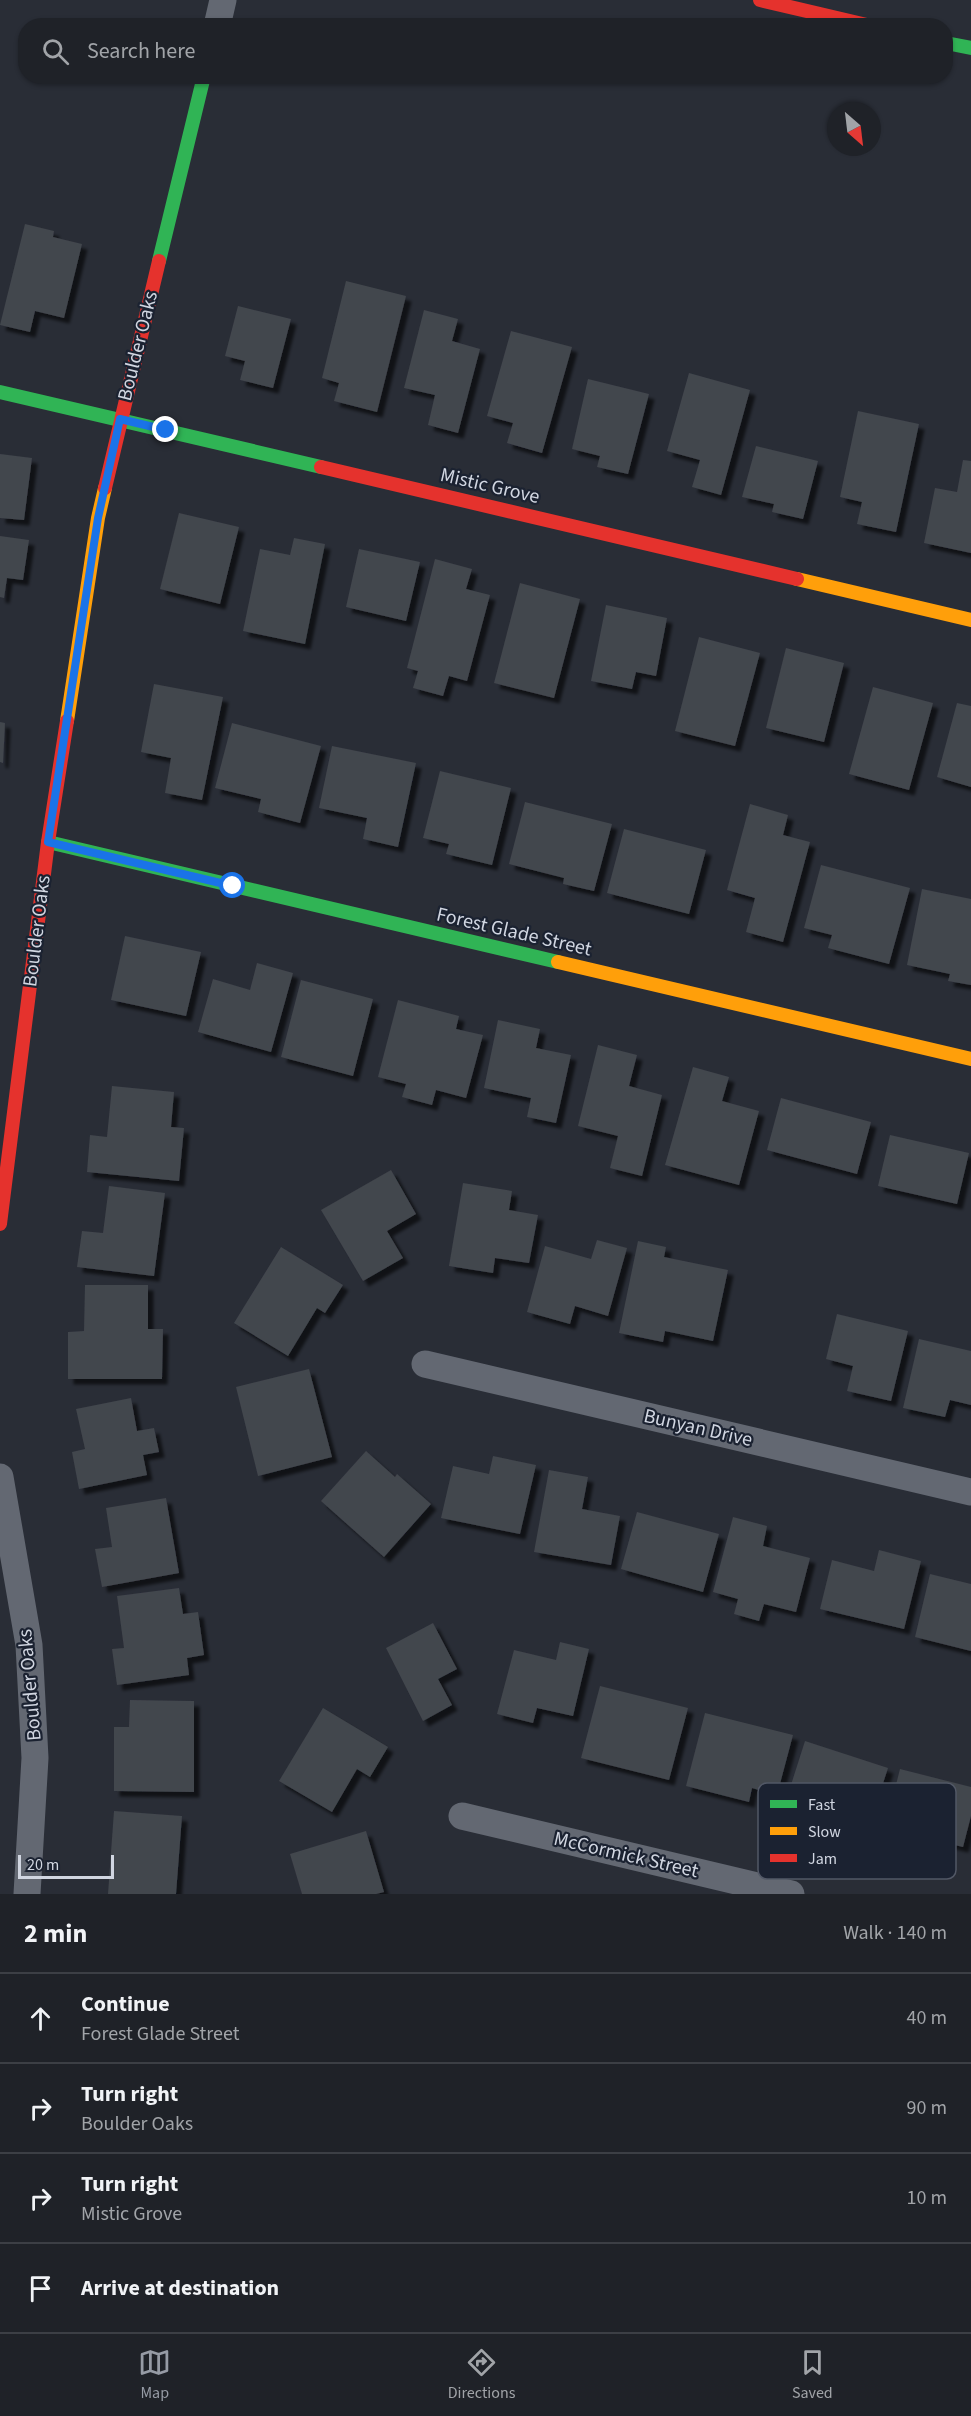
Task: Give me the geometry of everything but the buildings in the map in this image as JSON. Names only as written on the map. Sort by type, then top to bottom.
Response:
[{"type":"street","points":[[219,18],[223,0]]},
{"type":"street","points":[[760,0],[837,18]]},
{"type":"street","points":[[953,44],[971,48]]},
{"type":"street","name":"Boulder Oaks","points":[[0,1224],[48,842],[98,518],[202,84]]},
{"type":"street","name":"Mistic Grove","points":[[0,392],[971,620]]},
{"type":"street","name":"Forest Glade Street","points":[[48,842],[971,1059]]},
{"type":"street","name":"Bunyan Drive","points":[[424,1364],[971,1492]]},
{"type":"street","name":"Boulder Oaks","points":[[0,1477],[29,1656],[35,1758],[27,1894]]},
{"type":"street","name":"McCormick Street","points":[[462,1816],[790,1894]]},
{"type":"traffic: fast","points":[[953,44],[971,48]]},
{"type":"traffic: fast","points":[[159,261],[202,84]]},
{"type":"traffic: fast","points":[[0,392],[321,467]]},
{"type":"traffic: fast","points":[[48,842],[558,962]]},
{"type":"traffic: slow","points":[[67,721],[98,518],[105,488]]},
{"type":"traffic: slow","points":[[797,579],[971,620]]},
{"type":"traffic: slow","points":[[558,962],[971,1059]]},
{"type":"traffic: jam","points":[[760,0],[837,18]]},
{"type":"traffic: jam","points":[[105,488],[159,261]]},
{"type":"traffic: jam","points":[[321,467],[797,579]]},
{"type":"traffic: jam","points":[[0,1224],[48,842],[67,721]]},
{"type":"route","points":[[166,430],[120,419],[98,518],[48,842],[233,886]]}]
